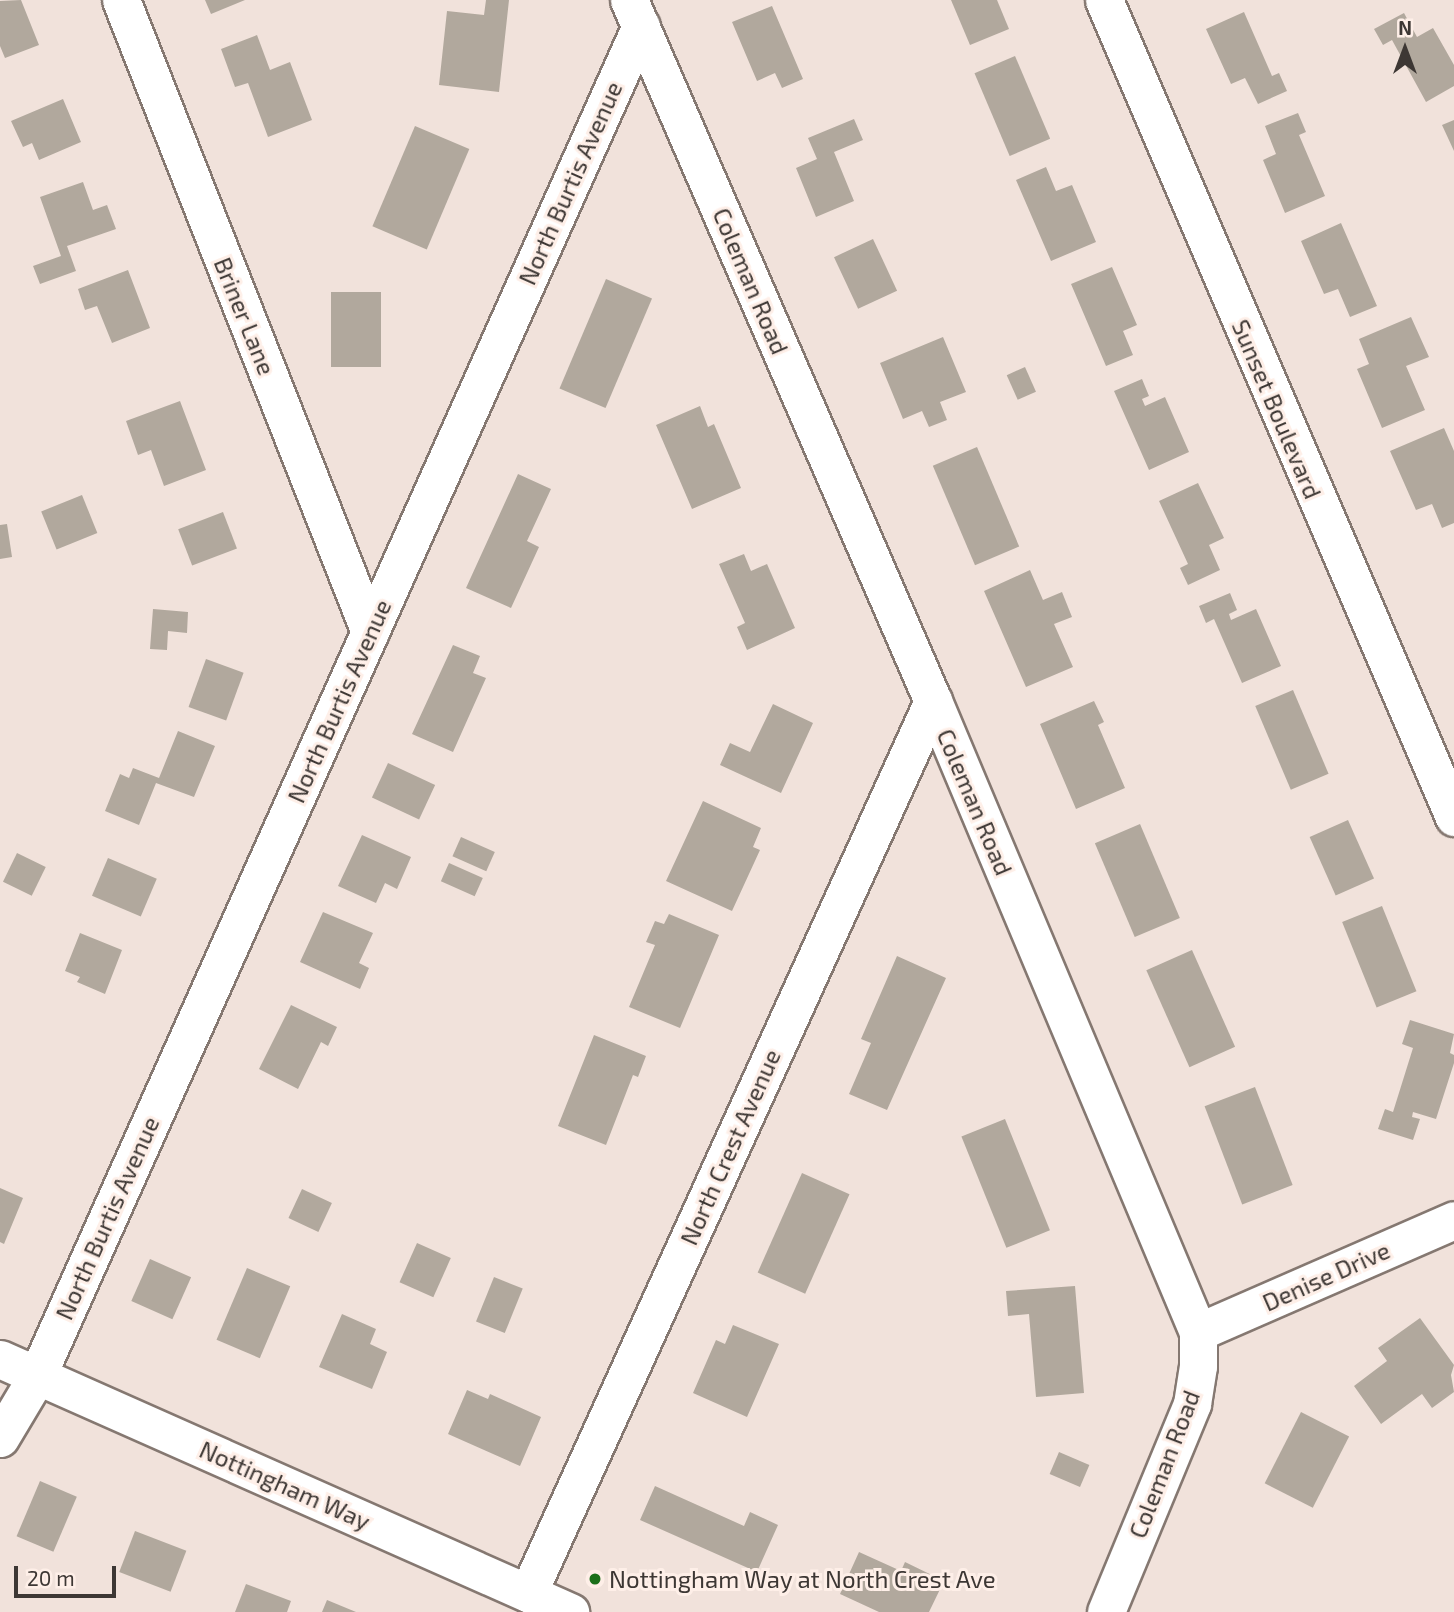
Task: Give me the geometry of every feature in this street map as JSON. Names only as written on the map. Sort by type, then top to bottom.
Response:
[{"type":"street","name":"Briner Lane","points":[[121,0],[370,632]]},
{"type":"street","name":"Sunset Boulevard","points":[[1104,0],[1454,817]]},
{"type":"street","name":"North Burtis Avenue","points":[[0,1438],[37,1376],[370,632],[635,13]]},
{"type":"street","name":"Coleman Road","points":[[635,13],[933,701],[1198,1332],[1198,1366],[1192,1404],[1106,1612]]},
{"type":"street","name":"North Crest Avenue","points":[[528,1593],[933,701]]},
{"type":"street","name":"Denise Drive","points":[[1198,1332],[1454,1220]]},
{"type":"street","name":"Nottingham Way","points":[[0,1359],[570,1612]]},
{"type":"building","points":[[21,0],[39,45],[5,58],[0,46],[0,1]]},
{"type":"building","points":[[205,0],[245,0],[211,14]]},
{"type":"building","points":[[486,0],[509,0],[499,92],[439,85],[447,11],[484,15]]},
{"type":"building","points":[[951,0],[997,0],[1009,29],[970,45]]},
{"type":"building","points":[[772,6],[803,79],[782,88],[775,73],[757,81],[732,22]]},
{"type":"building","points":[[1244,12],[1272,76],[1279,73],[1287,91],[1258,104],[1245,78],[1231,84],[1206,29]]},
{"type":"building","points":[[1404,13],[1417,37],[1433,28],[1454,65],[1454,86],[1426,102],[1392,40],[1383,45],[1374,29]]},
{"type":"building","points":[[257,35],[270,70],[290,62],[312,120],[268,137],[248,83],[235,87],[221,49]]},
{"type":"building","points":[[1015,56],[1050,139],[1010,156],[974,73]]},
{"type":"building","points":[[63,99],[81,142],[39,160],[32,143],[23,147],[11,121]]},
{"type":"building","points":[[1298,113],[1306,132],[1299,135],[1325,196],[1285,213],[1263,160],[1276,154],[1265,126]]},
{"type":"building","points":[[854,119],[863,140],[834,152],[854,201],[816,217],[796,168],[817,159],[808,138]]},
{"type":"building","points":[[1454,120],[1454,151],[1442,125]]},
{"type":"building","points":[[415,126],[469,149],[427,249],[372,226]]},
{"type":"building","points":[[1046,167],[1056,191],[1072,185],[1096,242],[1051,261],[1016,180]]},
{"type":"building","points":[[83,182],[93,210],[107,205],[116,229],[67,246],[76,271],[40,284],[33,266],[61,256],[40,197]]},
{"type":"building","points":[[1341,223],[1377,306],[1350,317],[1338,289],[1324,294],[1301,241]]},
{"type":"building","points":[[873,239],[897,291],[858,309],[834,257]]},
{"type":"building","points":[[1112,267],[1137,325],[1123,331],[1133,355],[1106,366],[1071,284]]},
{"type":"building","points":[[128,270],[150,328],[112,343],[97,306],[85,310],[78,289]]},
{"type":"building","points":[[606,279],[652,299],[606,408],[560,389]]},
{"type":"building","points":[[331,292],[381,292],[381,367],[331,367]]},
{"type":"building","points":[[1411,317],[1429,357],[1406,366],[1425,410],[1382,428],[1357,369],[1369,364],[1359,339]]},
{"type":"building","points":[[943,337],[966,392],[940,402],[947,420],[929,427],[922,411],[903,419],[880,363]]},
{"type":"building","points":[[1025,367],[1036,392],[1018,400],[1007,375]]},
{"type":"building","points":[[1142,379],[1149,396],[1142,399],[1145,406],[1165,397],[1189,452],[1149,470],[1114,391]]},
{"type":"building","points":[[180,401],[206,470],[164,486],[151,450],[138,455],[126,421]]},
{"type":"building","points":[[700,406],[708,427],[714,424],[741,488],[692,509],[656,425]]},
{"type":"building","points":[[1444,428],[1454,451],[1454,523],[1442,528],[1432,504],[1416,510],[1390,451]]},
{"type":"building","points":[[977,447],[1019,546],[975,565],[933,466]]},
{"type":"building","points":[[518,474],[551,489],[527,541],[539,547],[511,608],[466,588]]},
{"type":"building","points":[[1198,483],[1224,538],[1209,545],[1220,570],[1188,585],[1180,568],[1188,564],[1159,501]]},
{"type":"building","points":[[82,495],[97,533],[57,549],[41,511]]},
{"type":"building","points":[[223,512],[237,548],[192,566],[178,529]]},
{"type":"building","points":[[7,524],[12,557],[0,559],[0,525]]},
{"type":"building","points":[[744,554],[751,571],[767,564],[795,628],[747,650],[737,627],[745,623],[719,564]]},
{"type":"building","points":[[1030,570],[1043,600],[1062,592],[1072,617],[1054,624],[1073,667],[1026,687],[984,591]]},
{"type":"building","points":[[1230,593],[1237,610],[1229,614],[1231,620],[1256,609],[1281,666],[1242,683],[1214,619],[1206,623],[1199,606]]},
{"type":"building","points":[[153,609],[188,612],[187,633],[168,631],[167,650],[150,649]]},
{"type":"building","points":[[453,645],[480,656],[473,673],[486,678],[453,752],[412,734]]},
{"type":"building","points":[[206,659],[244,673],[226,721],[189,707]]},
{"type":"building","points":[[1293,690],[1329,774],[1291,790],[1255,706]]},
{"type":"building","points":[[1094,701],[1104,722],[1098,725],[1125,788],[1076,809],[1040,724]]},
{"type":"building","points":[[773,704],[813,723],[781,793],[720,765],[730,743],[750,752]]},
{"type":"building","points":[[178,731],[215,746],[194,797],[156,783],[139,825],[105,811],[120,774],[129,778],[133,768],[159,778]]},
{"type":"building","points":[[388,763],[435,785],[419,819],[372,797]]},
{"type":"building","points":[[703,801],[761,828],[753,847],[760,850],[732,911],[666,881]]},
{"type":"building","points":[[1348,820],[1374,878],[1336,896],[1310,837]]},
{"type":"building","points":[[1140,824],[1180,918],[1135,937],[1095,843]]},
{"type":"building","points":[[362,835],[411,857],[397,889],[385,883],[376,903],[338,886]]},
{"type":"building","points":[[461,837],[495,852],[486,871],[452,856]]},
{"type":"building","points":[[17,853],[46,867],[32,896],[3,882]]},
{"type":"building","points":[[108,858],[157,879],[141,916],[92,896]]},
{"type":"building","points":[[449,863],[483,878],[475,896],[441,881]]},
{"type":"building","points":[[1382,906],[1416,991],[1377,1007],[1342,922]]},
{"type":"building","points":[[323,912],[373,933],[359,963],[369,968],[360,989],[300,962]]},
{"type":"building","points":[[669,914],[719,935],[680,1028],[629,1007],[655,945],[646,942],[655,921],[664,924]]},
{"type":"building","points":[[80,933],[122,950],[105,994],[77,982],[80,977],[65,971]]},
{"type":"building","points":[[1192,950],[1235,1047],[1189,1067],[1146,970]]},
{"type":"building","points":[[897,956],[946,978],[887,1110],[849,1094],[871,1043],[861,1039]]},
{"type":"building","points":[[291,1005],[337,1027],[328,1046],[321,1042],[298,1089],[259,1069]]},
{"type":"building","points":[[1410,1020],[1454,1034],[1450,1053],[1454,1055],[1454,1063],[1436,1119],[1413,1112],[1412,1117],[1420,1119],[1413,1140],[1378,1129],[1385,1109],[1393,1112],[1413,1048],[1402,1044]]},
{"type":"building","points":[[594,1035],[646,1056],[638,1077],[633,1075],[606,1145],[558,1126]]},
{"type":"building","points":[[1255,1087],[1293,1185],[1242,1204],[1205,1106]]},
{"type":"building","points":[[1005,1119],[1050,1230],[1006,1248],[961,1137]]},
{"type":"building","points":[[802,1173],[850,1194],[805,1294],[758,1273]]},
{"type":"building","points":[[0,1188],[23,1198],[4,1244],[0,1242]]},
{"type":"building","points":[[302,1189],[332,1203],[318,1232],[288,1218]]},
{"type":"building","points":[[417,1243],[451,1258],[433,1297],[400,1282]]},
{"type":"building","points":[[150,1259],[191,1277],[172,1319],[131,1301]]},
{"type":"building","points":[[247,1268],[290,1286],[260,1358],[217,1340]]},
{"type":"building","points":[[494,1277],[523,1289],[505,1333],[476,1322]]},
{"type":"building","points":[[1075,1286],[1084,1393],[1036,1397],[1029,1314],[1008,1316],[1006,1291]]},
{"type":"building","points":[[342,1314],[376,1329],[370,1344],[387,1352],[372,1389],[319,1367]]},
{"type":"building","points":[[1420,1318],[1454,1365],[1451,1375],[1454,1392],[1432,1408],[1422,1394],[1381,1424],[1354,1386],[1387,1361],[1378,1348]]},
{"type":"building","points":[[733,1325],[779,1344],[747,1417],[693,1393],[716,1340],[725,1344]]},
{"type":"building","points":[[467,1390],[488,1399],[490,1394],[541,1417],[520,1466],[448,1434]]},
{"type":"building","points":[[1301,1412],[1349,1437],[1313,1508],[1265,1483]]},
{"type":"building","points":[[1059,1452],[1089,1465],[1080,1487],[1050,1474]]},
{"type":"building","points":[[40,1481],[77,1497],[53,1552],[17,1536]]},
{"type":"building","points":[[655,1486],[744,1526],[750,1512],[778,1525],[757,1572],[640,1520]]},
{"type":"building","points":[[135,1531],[186,1551],[171,1592],[119,1572]]},
{"type":"building","points":[[859,1552],[901,1571],[905,1562],[944,1581],[929,1612],[879,1612],[840,1594]]},
{"type":"building","points":[[246,1584],[291,1601],[287,1612],[235,1612]]},
{"type":"building","points":[[327,1600],[356,1612],[322,1612]]},
{"type":"place","name":"Nottingham Way at North Crest Ave","points":[[595,1579]]}]
